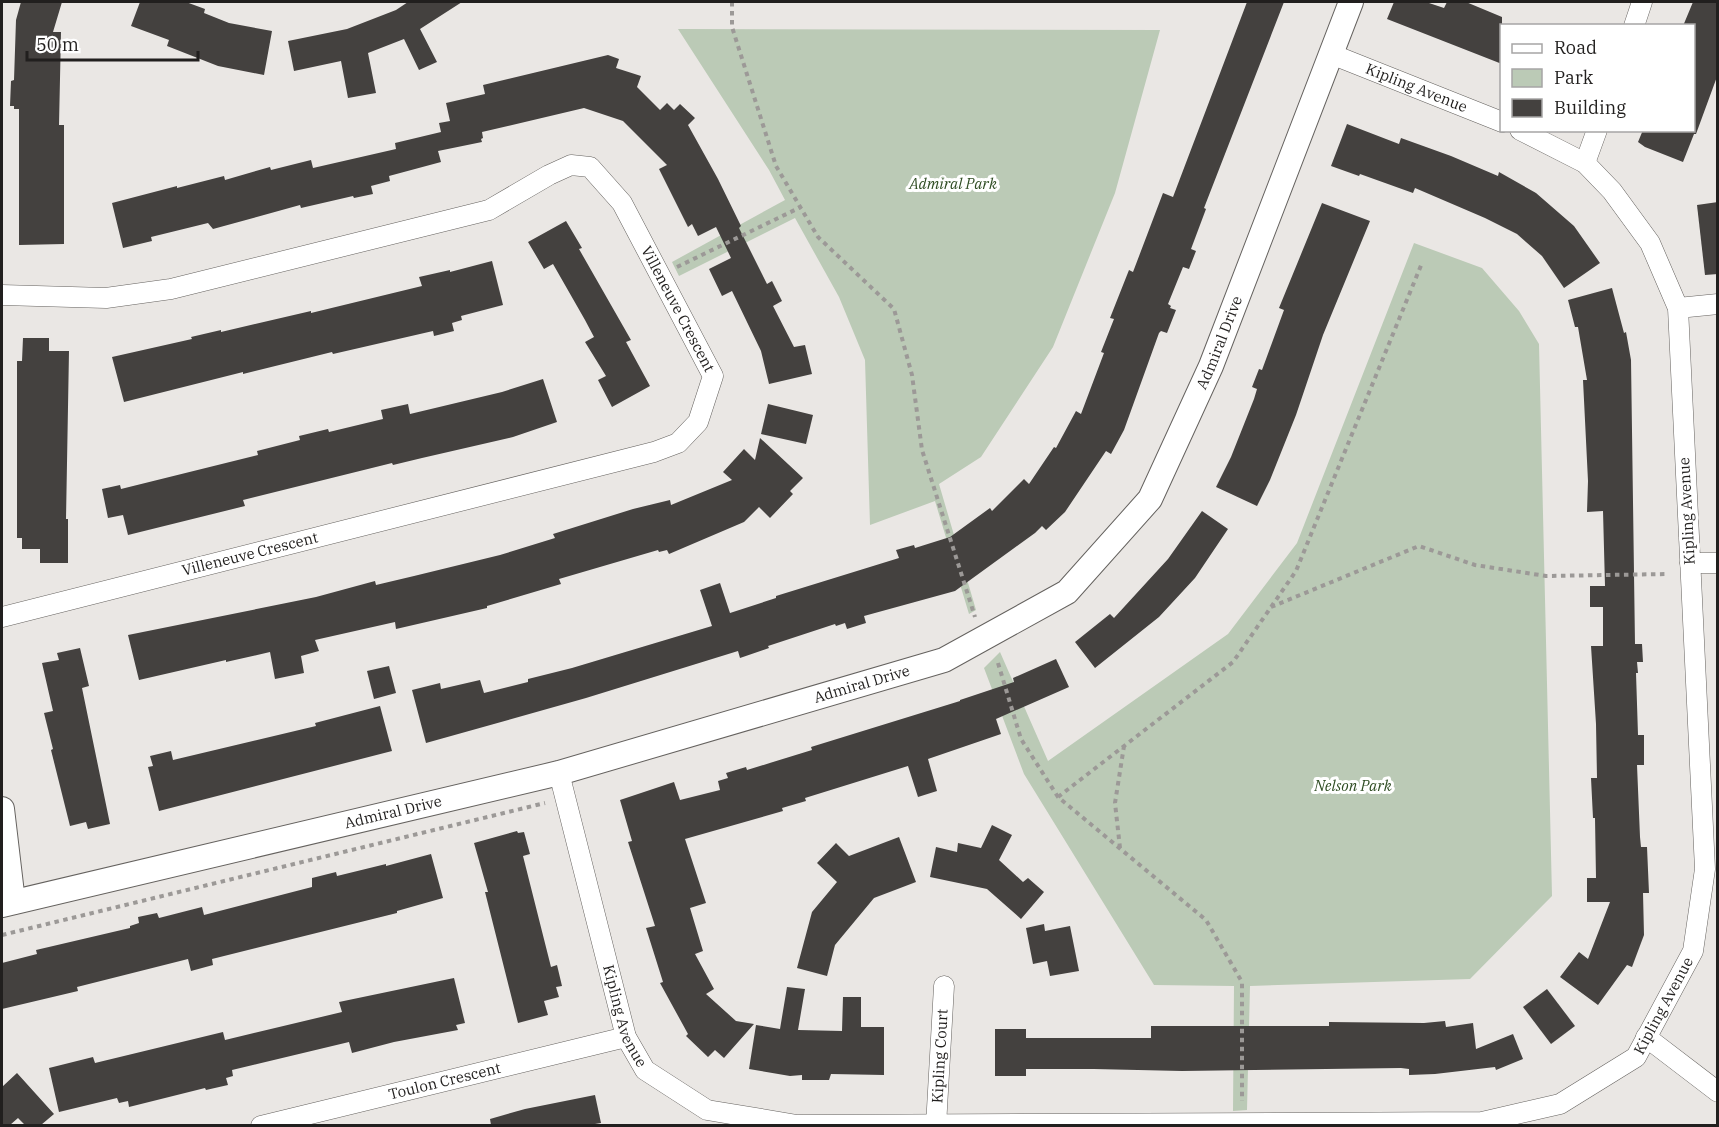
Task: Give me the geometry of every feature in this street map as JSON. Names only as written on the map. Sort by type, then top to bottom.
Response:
[{"type":"street","name":"Admiral Drive","points":[[8,903],[559,773],[944,660],[1067,592],[1150,499],[1211,366],[1351,2]]},
{"type":"street","points":[[1635,24],[1642,2]]},
{"type":"street","name":"Kipling Avenue","points":[[1331,54],[1500,121]]},
{"type":"street","name":"Kipling Avenue","points":[[559,773],[626,1037],[645,1070],[707,1110],[797,1125],[1482,1122],[1560,1104],[1636,1057],[1693,951],[1711,843],[1690,563],[1678,308],[1650,243],[1612,191],[1585,163],[1524,132]]},
{"type":"street","points":[[1585,163],[1596,132]]},
{"type":"street","name":"Villeneuve Crescent","points":[[2,296],[106,298],[171,289],[489,210],[571,165],[590,167],[622,203],[712,376],[698,422],[678,443],[654,452],[2,617]]},
{"type":"street","points":[[1678,308],[1718,304]]},
{"type":"street","points":[[1690,563],[1718,563]]},
{"type":"street","points":[[2,809],[8,903]]},
{"type":"street","name":"Kipling Court","points":[[936,1125],[944,986]]},
{"type":"street","name":"Toulon Crescent","points":[[261,1125],[626,1037]]},
{"type":"street","points":[[1646,1037],[1718,1092]]},
{"type":"path","points":[[732,2],[732,27],[776,166],[818,237],[894,309],[912,375],[922,450],[973,611],[984,637]]},
{"type":"path","points":[[660,276],[801,207]]},
{"type":"path","points":[[1058,797],[1233,662],[1271,608],[1296,571],[1422,263]]},
{"type":"path","points":[[1271,608],[1419,546],[1475,566],[1546,576],[1668,574]]},
{"type":"path","points":[[998,663],[1021,739],[1058,797],[1206,920],[1242,982],[1242,1101]]},
{"type":"path","points":[[1120,848],[1115,803],[1124,746]]},
{"type":"path","points":[[2,935],[545,803]]},
{"type":"green space","name":"Admiral Park","points":[[678,29],[1160,30],[1115,193],[1053,347],[981,457],[939,484],[976,610],[969,614],[935,501],[870,525],[865,360],[839,297],[795,218],[679,276],[672,262],[785,200],[769,170]]},
{"type":"green space","name":"Nelson Park","points":[[1414,243],[1482,268],[1519,311],[1539,344],[1552,896],[1470,979],[1250,986],[1247,1110],[1233,1111],[1234,986],[1154,985],[1024,774],[984,668],[1000,652],[1048,761],[1228,634],[1297,543]]},
{"type":"building","points":[[21,2],[62,2],[53,32],[61,32],[59,125],[64,125],[64,244],[19,245],[19,109],[10,106],[11,81],[14,80],[16,20]]},
{"type":"building","points":[[140,2],[186,2],[205,9],[204,13],[229,23],[272,31],[264,75],[218,66],[167,46],[169,40],[131,26]]},
{"type":"building","points":[[408,2],[462,2],[420,29],[437,62],[419,70],[404,39],[368,53],[376,93],[348,98],[341,61],[294,71],[288,41],[347,29],[396,10]]},
{"type":"building","points":[[1247,2],[1284,2],[1204,208],[1206,209],[1191,249],[1196,251],[1189,269],[1183,267],[1168,304],[1170,308],[1176,310],[1167,333],[1161,331],[1159,333],[1124,430],[1111,454],[1106,451],[1065,512],[1046,530],[1042,526],[955,591],[864,616],[866,623],[847,629],[845,623],[836,626],[835,624],[768,646],[769,648],[740,658],[738,651],[586,698],[426,743],[412,690],[440,683],[441,689],[480,680],[484,693],[528,682],[528,679],[712,626],[700,590],[720,583],[730,613],[776,598],[776,596],[899,558],[896,550],[914,545],[915,548],[950,537],[990,508],[992,511],[1024,479],[1029,484],[1054,447],[1056,448],[1076,411],[1081,414],[1104,353],[1101,352],[1114,319],[1110,318],[1129,270],[1133,272],[1163,193],[1173,197]]},
{"type":"building","points":[[1394,2],[1426,2],[1444,8],[1447,2],[1466,2],[1502,17],[1500,63],[1387,19]]},
{"type":"building","points":[[1693,2],[1718,2],[1718,74],[1696,134],[1694,134],[1683,162],[1638,142],[1642,132],[1695,132],[1695,24],[1684,24]]},
{"type":"building","points":[[608,55],[619,59],[616,68],[641,76],[637,87],[660,110],[667,103],[674,110],[680,104],[695,118],[688,125],[718,179],[767,284],[772,281],[782,301],[773,306],[794,347],[805,345],[812,374],[769,384],[761,351],[732,291],[722,296],[709,269],[731,258],[716,227],[698,236],[692,224],[688,227],[659,169],[667,165],[623,121],[584,108],[482,132],[482,142],[438,151],[441,162],[389,176],[390,181],[371,186],[373,194],[354,198],[353,196],[301,208],[300,205],[213,229],[208,223],[151,237],[152,241],[123,248],[112,203],[224,176],[225,180],[270,167],[271,170],[311,160],[313,168],[396,149],[395,143],[441,132],[439,123],[450,121],[446,103],[485,94],[483,85]]},
{"type":"building","points":[[1347,124],[1399,144],[1401,138],[1498,176],[1499,172],[1536,193],[1574,226],[1600,263],[1564,288],[1542,256],[1517,234],[1415,188],[1413,193],[1331,166]]},
{"type":"building","points":[[1718,202],[1718,274],[1705,275],[1697,205]]},
{"type":"building","points":[[1322,203],[1370,221],[1323,335],[1296,415],[1257,506],[1216,487],[1231,457],[1254,399],[1257,389],[1252,387],[1259,369],[1262,370],[1284,310],[1279,308]]},
{"type":"building","points":[[566,221],[582,248],[579,249],[631,340],[626,342],[650,386],[612,407],[598,380],[606,376],[585,342],[594,337],[553,264],[544,269],[528,242]]},
{"type":"building","points":[[492,261],[503,305],[461,316],[462,320],[452,323],[454,331],[434,336],[433,331],[333,354],[332,352],[124,402],[112,357],[221,330],[221,332],[311,311],[311,313],[422,286],[419,277]]},
{"type":"building","points":[[1612,288],[1624,333],[1626,332],[1631,360],[1635,644],[1642,644],[1643,662],[1637,662],[1638,673],[1636,673],[1638,735],[1644,735],[1644,765],[1637,765],[1640,837],[1641,847],[1647,847],[1649,893],[1643,893],[1644,935],[1632,967],[1627,965],[1598,1005],[1560,977],[1579,952],[1588,959],[1610,902],[1587,902],[1587,878],[1596,878],[1595,818],[1593,818],[1591,778],[1597,778],[1596,724],[1591,646],[1603,646],[1603,607],[1590,607],[1590,586],[1605,586],[1603,511],[1587,512],[1588,481],[1583,380],[1587,380],[1578,327],[1575,327],[1568,300]]},
{"type":"building","points":[[23,338],[49,338],[49,351],[69,351],[66,519],[68,519],[68,563],[40,563],[40,549],[22,549],[22,538],[17,538],[17,361],[22,361]]},
{"type":"building","points":[[543,379],[557,422],[513,437],[393,465],[392,463],[243,500],[245,506],[128,535],[123,515],[108,518],[102,489],[120,485],[121,489],[258,455],[257,451],[300,440],[299,436],[328,429],[329,432],[383,419],[381,410],[408,404],[410,414],[502,392]]},
{"type":"building","points":[[768,404],[813,415],[806,444],[761,434]]},
{"type":"building","points":[[760,438],[803,478],[790,491],[793,494],[770,518],[759,507],[744,522],[669,554],[667,550],[659,552],[658,550],[559,579],[561,584],[487,606],[487,608],[396,629],[395,622],[315,640],[319,651],[301,656],[304,673],[275,679],[270,652],[139,680],[128,635],[316,597],[375,581],[376,585],[414,576],[500,555],[555,538],[553,534],[633,509],[670,500],[671,505],[732,480],[723,472],[744,449],[755,460]]},
{"type":"building","points":[[1202,511],[1228,529],[1195,578],[1159,617],[1095,668],[1075,642],[1110,614],[1114,618],[1168,559]]},
{"type":"building","points":[[80,648],[89,686],[82,688],[110,824],[88,829],[86,822],[70,826],[44,713],[53,711],[42,663],[59,660],[57,653]]},
{"type":"building","points":[[1056,659],[1069,687],[996,719],[1001,734],[928,759],[937,791],[918,797],[908,766],[805,798],[806,801],[782,808],[783,811],[685,839],[706,903],[690,908],[703,951],[695,954],[714,989],[706,994],[736,1021],[754,1024],[724,1058],[715,1050],[708,1057],[686,1036],[688,1034],[660,983],[663,982],[646,928],[655,926],[628,842],[632,841],[620,800],[674,782],[680,800],[720,790],[718,781],[728,778],[726,773],[746,767],[747,770],[812,750],[811,747],[960,701],[1014,682],[1013,678]]},
{"type":"building","points":[[389,666],[396,693],[374,699],[367,671]]},
{"type":"building","points":[[380,706],[392,751],[159,811],[148,767],[153,766],[150,756],[171,751],[173,760],[316,726],[315,723]]},
{"type":"building","points":[[992,825],[1012,835],[999,860],[1023,882],[1028,878],[1044,892],[1021,919],[987,889],[930,877],[936,847],[957,852],[958,843],[981,848]]},
{"type":"building","points":[[517,831],[518,833],[524,832],[530,854],[523,856],[551,967],[557,965],[562,986],[556,987],[559,997],[544,1001],[548,1015],[518,1023],[485,892],[488,892],[474,843]]},
{"type":"building","points":[[899,837],[916,882],[874,898],[835,945],[827,976],[797,968],[812,912],[837,882],[817,863],[836,843],[849,856]]},
{"type":"building","points":[[431,854],[443,898],[397,911],[397,913],[212,959],[213,965],[191,971],[188,959],[77,987],[78,991],[2,1009],[2,963],[37,954],[36,950],[130,928],[139,923],[138,917],[157,913],[159,918],[202,907],[204,915],[312,887],[312,878],[336,872],[337,876]]},
{"type":"building","points":[[1044,924],[1045,931],[1070,926],[1079,971],[1050,976],[1047,961],[1033,964],[1026,928]]},
{"type":"building","points":[[454,978],[465,1023],[456,1025],[458,1030],[394,1042],[352,1053],[349,1042],[232,1070],[233,1076],[226,1078],[228,1085],[206,1090],[205,1088],[129,1107],[128,1101],[119,1103],[117,1098],[59,1112],[49,1068],[93,1057],[95,1063],[223,1032],[225,1040],[342,1012],[339,1002]]},
{"type":"building","points":[[787,987],[805,989],[798,1030],[842,1031],[843,997],[861,997],[861,1027],[884,1027],[884,1075],[831,1074],[829,1080],[802,1080],[802,1075],[790,1076],[749,1069],[756,1025],[780,1029]]},
{"type":"building","points":[[1547,989],[1575,1026],[1551,1044],[1523,1007]]},
{"type":"building","points":[[1445,1021],[1446,1027],[1473,1023],[1476,1049],[1513,1034],[1523,1059],[1496,1070],[1495,1067],[1409,1075],[1409,1069],[1401,1068],[1182,1071],[1026,1069],[1026,1076],[995,1076],[995,1029],[1026,1029],[1026,1038],[1151,1038],[1151,1026],[1329,1026],[1329,1022],[1424,1023]]},
{"type":"building","points":[[17,1073],[54,1114],[41,1125],[25,1125],[18,1118],[10,1125],[2,1125],[2,1087]]},
{"type":"building","points":[[595,1095],[601,1123],[491,1125],[490,1119],[525,1109]]}]
